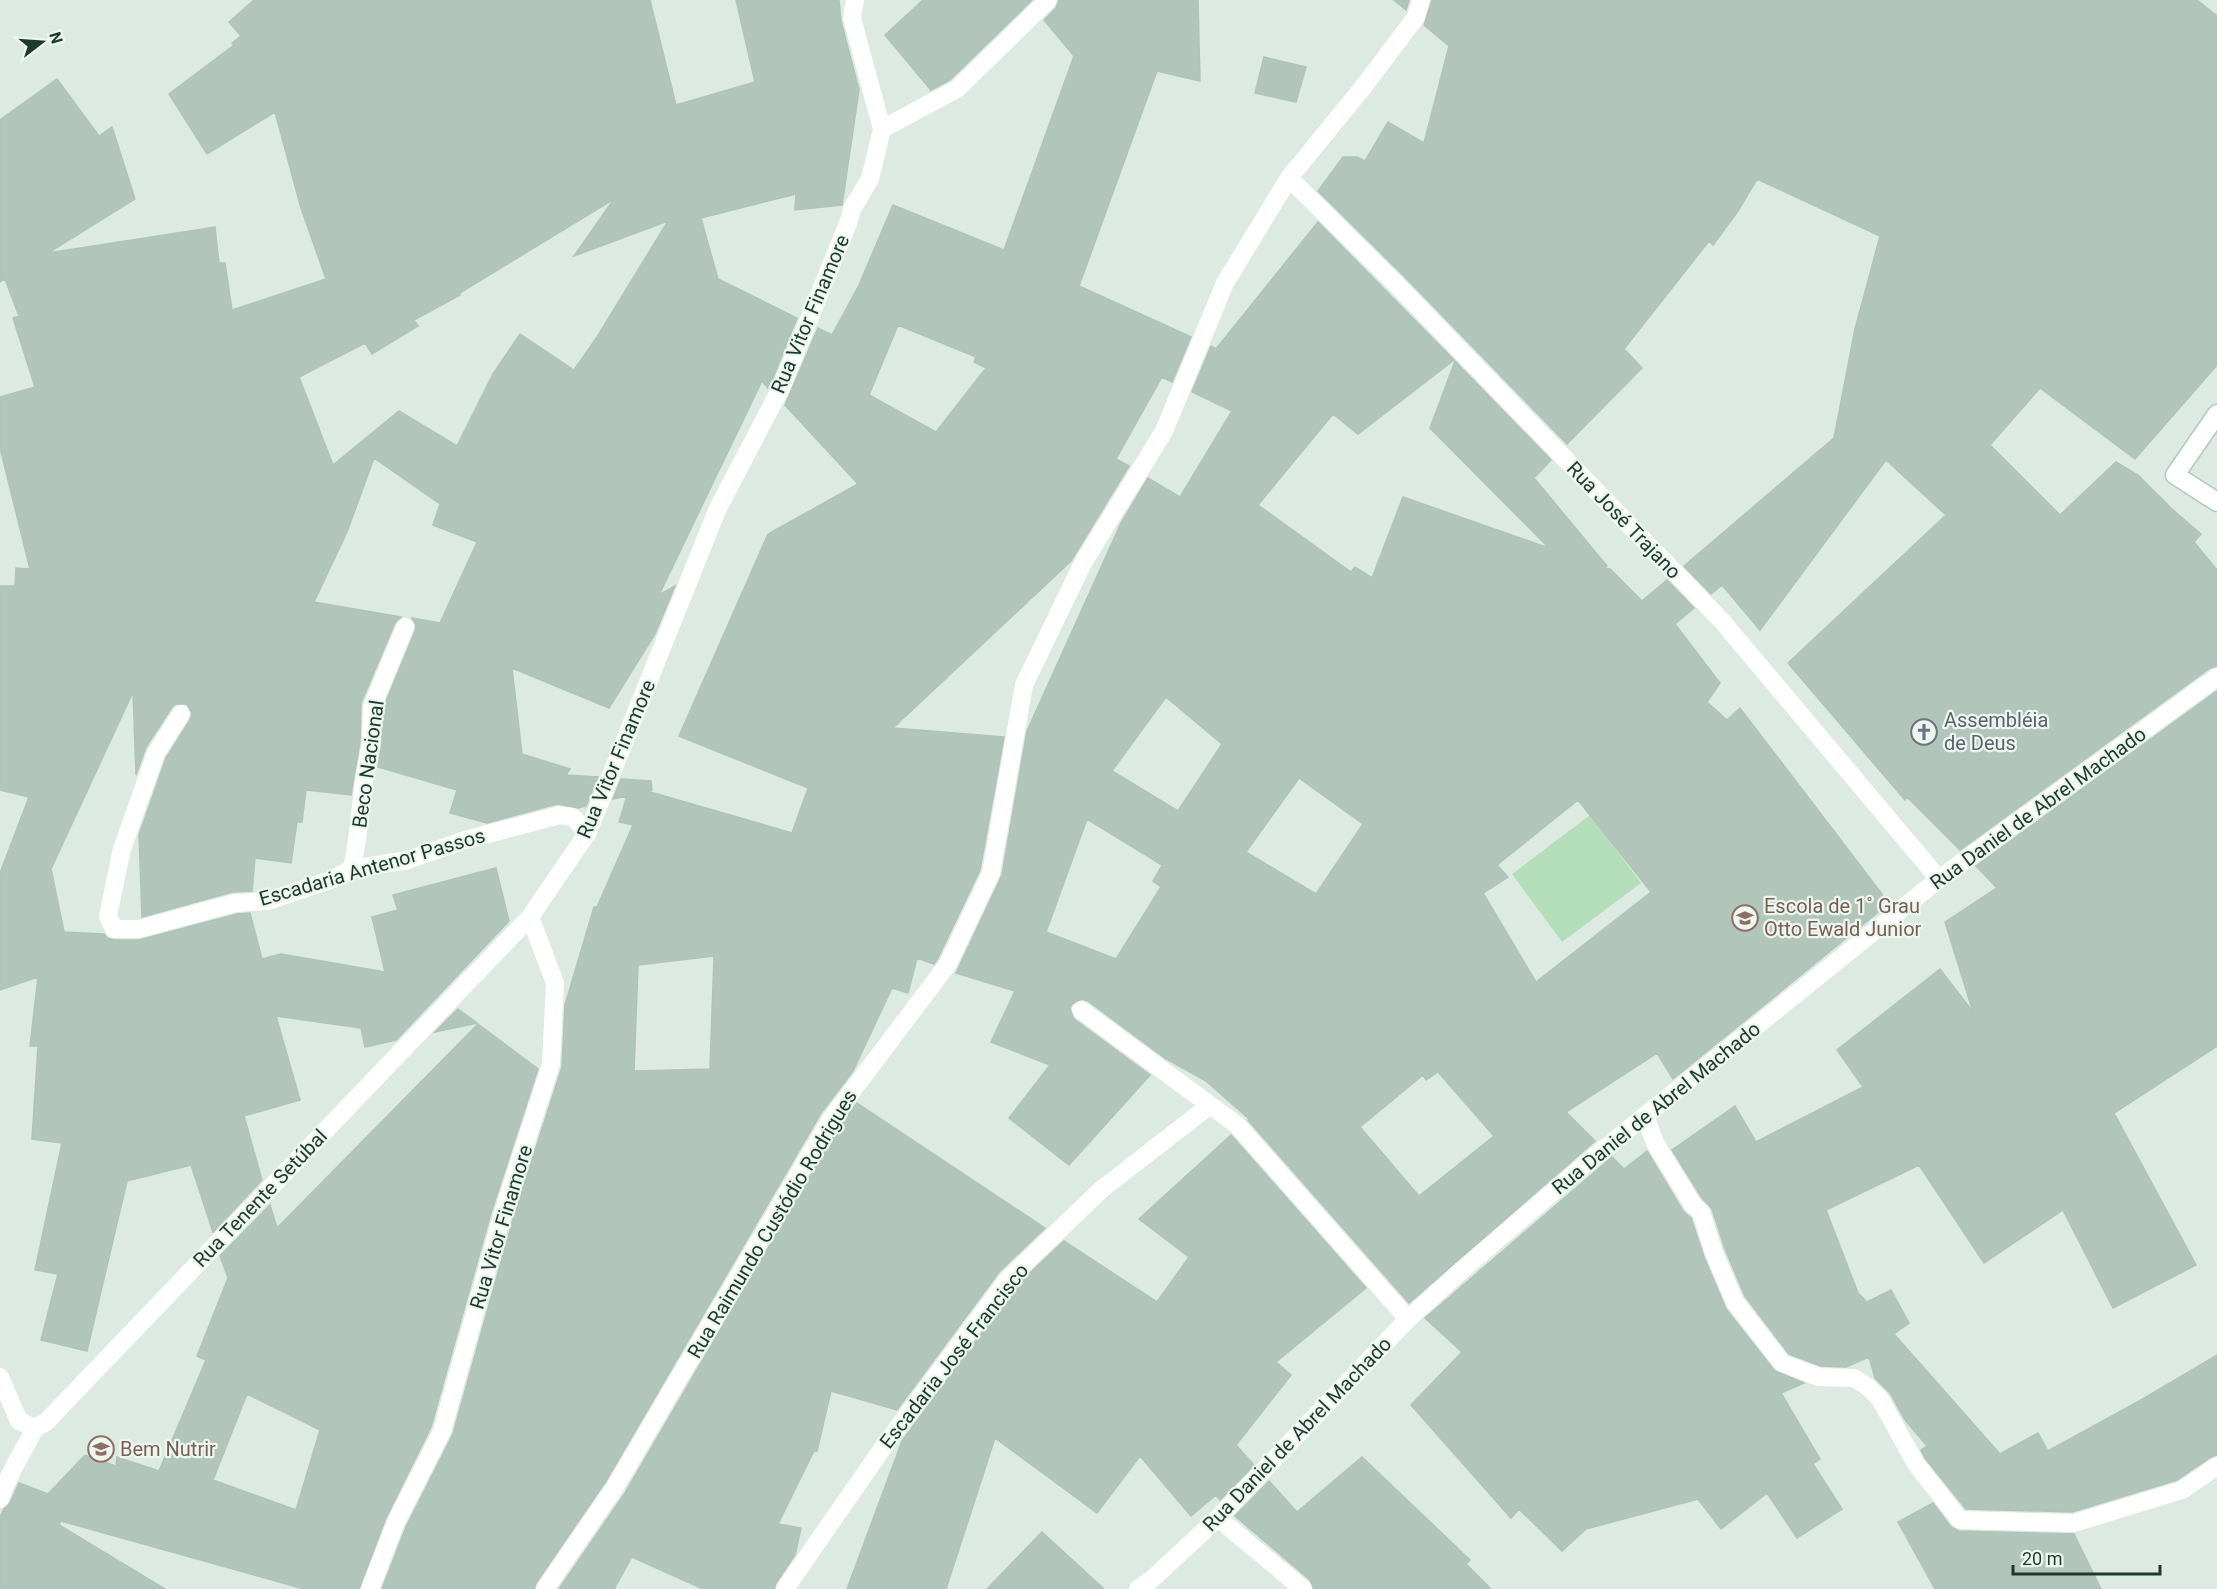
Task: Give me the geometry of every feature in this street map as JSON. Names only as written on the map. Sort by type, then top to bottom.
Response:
[{"type":"street","name":"Rua Vitor Finamore","points":[[370,1589],[396,1522],[442,1431],[502,1216],[551,1064],[555,982],[530,917],[588,832],[718,508],[781,388],[852,209],[870,178],[882,129],[852,18],[855,0]]},
{"type":"street","points":[[882,129],[957,89],[1048,0]]},
{"type":"street","name":"Rua Raimundo Custódio Rodrigues","points":[[544,1589],[615,1487],[831,1119],[948,964],[991,873],[1024,685],[1083,563],[1164,431],[1225,283],[1289,178],[1364,86],[1416,17],[1421,0]]},
{"type":"street","name":"Rua José Trajano","points":[[1289,178],[1394,282],[1721,620],[1939,879]]},
{"type":"street","points":[[2217,414],[2175,475],[2217,501]]},
{"type":"street","name":"Beco Nacional","points":[[352,869],[371,743],[372,708],[405,627]]},
{"type":"street","name":"Rua Daniel de Abrel Machado","points":[[1138,1589],[1218,1518],[1408,1319],[1594,1156],[1939,879],[2217,677]]},
{"type":"street","name":"Escadaria Antenor Passos","points":[[181,714],[156,753],[122,849],[108,916],[114,929],[139,929],[235,903],[268,901],[333,879],[352,869],[408,860],[465,840],[560,815],[572,817],[588,832]]},
{"type":"street","name":"Rua Tenente Setúbal","points":[[34,1428],[46,1422],[530,917]]},
{"type":"street","points":[[1081,1010],[1237,1125],[1408,1319]]},
{"type":"street","name":"Escadaria José Francisco","points":[[785,1589],[882,1449],[1008,1279],[1102,1189],[1209,1106]]},
{"type":"street","points":[[1645,1116],[1655,1143],[1693,1205],[1701,1212],[1714,1253],[1735,1302],[1782,1363],[1819,1377],[1854,1378],[1868,1387],[1880,1399],[1916,1464],[1960,1520],[2074,1523],[2182,1490],[2217,1466]]},
{"type":"street","points":[[0,1377],[19,1421],[34,1428],[18,1463],[3,1480],[0,1499]]},
{"type":"street","points":[[1218,1518],[1303,1589]]},
{"type":"green space","points":[[1590,815],[1641,883],[1562,942],[1512,874]]},
{"type":"building","points":[[254,0],[650,0],[676,105],[755,82],[736,0],[839,0],[841,21],[859,90],[842,205],[795,210],[796,194],[701,218],[718,279],[797,318],[771,383],[768,388],[762,381],[659,595],[675,586],[655,634],[609,708],[512,668],[522,754],[570,769],[566,775],[598,777],[586,806],[578,808],[557,804],[487,823],[450,813],[457,790],[378,767],[382,743],[383,709],[415,631],[416,625],[412,618],[440,623],[477,542],[433,525],[440,504],[374,458],[347,532],[314,602],[401,617],[395,623],[361,703],[360,742],[351,795],[306,790],[302,822],[297,822],[291,863],[255,858],[252,891],[232,892],[142,917],[139,835],[166,758],[192,714],[187,704],[176,704],[172,707],[146,747],[136,775],[133,692],[51,869],[64,932],[104,934],[107,938],[114,940],[139,940],[237,914],[250,913],[262,959],[281,954],[385,972],[372,917],[398,910],[393,895],[496,868],[509,921],[396,1040],[365,1047],[361,1028],[276,1016],[300,1100],[244,1116],[262,1180],[213,1232],[191,1165],[127,1181],[87,1351],[41,1340],[58,1274],[35,1270],[62,1143],[32,1139],[38,1046],[30,1046],[38,977],[0,990],[0,873],[29,797],[0,790],[0,586],[15,586],[16,568],[30,569],[0,448],[0,397],[35,387],[13,318],[19,316],[5,279],[0,282],[0,120],[57,79],[99,136],[112,127],[135,199],[48,253],[215,227],[219,263],[225,263],[232,310],[326,279],[301,208],[275,112],[207,154],[169,94],[234,45],[232,43],[241,36],[229,22]],"holes":[[[614,199],[574,256],[668,221],[597,337],[574,370],[520,334],[493,374],[457,446],[399,411],[333,465],[299,377],[365,343],[372,354],[418,326],[414,320],[460,295],[458,294]]]},
{"type":"building","points":[[923,0],[1032,0],[950,80],[931,90],[885,35]]},
{"type":"building","points":[[1059,0],[1198,0],[1200,81],[1157,71],[1079,286],[1191,337],[1172,382],[1162,377],[1116,459],[1129,466],[1071,561],[893,728],[1004,737],[980,870],[934,964],[917,958],[908,993],[892,988],[853,1071],[821,1113],[606,1481],[534,1589],[382,1589],[406,1527],[453,1434],[513,1219],[562,1067],[565,1005],[594,907],[597,907],[633,825],[619,822],[627,796],[613,799],[621,779],[651,781],[652,790],[647,791],[792,833],[808,788],[679,736],[768,534],[858,484],[785,405],[818,328],[832,335],[859,285],[893,205],[1004,250],[1074,56],[1044,20],[1056,8]],"holes":[[[898,325],[976,357],[974,362],[986,368],[936,432],[869,395]],[[714,956],[710,1069],[634,1071],[638,965]]]},
{"type":"building","points":[[1394,0],[1409,0],[1406,10]]},
{"type":"building","points":[[1432,0],[2197,0],[2217,16],[2217,365],[2135,459],[2040,388],[1990,445],[2060,515],[2116,462],[2138,475],[2201,534],[2194,542],[2217,570],[2217,666],[2210,668],[1960,850],[1907,797],[1905,800],[1788,663],[1946,515],[1886,460],[1760,630],[1722,585],[1711,594],[1684,566],[1834,438],[1855,329],[1880,236],[1757,179],[1738,211],[1713,245],[1709,241],[1624,349],[1642,368],[1567,444],[1318,191],[1343,157],[1357,157],[1365,161],[1388,122],[1424,143],[1449,46],[1424,25]]},
{"type":"building","points":[[1264,57],[1306,67],[1296,102],[1255,93]]},
{"type":"building","points":[[1318,222],[1454,360],[1358,434],[1333,414],[1258,505],[1351,572],[1355,567],[1372,578],[1403,497],[1549,548],[1430,428],[1455,361],[1551,460],[1534,478],[1607,566],[1605,568],[1610,569],[1642,601],[1667,580],[1694,608],[1675,624],[1720,683],[1707,702],[1727,720],[1740,708],[1882,894],[1882,909],[1673,1079],[1657,1053],[1566,1112],[1595,1141],[1409,1303],[1249,1119],[1206,1081],[1165,1058],[1088,1001],[1082,999],[1072,1004],[1070,1009],[1074,1019],[1150,1075],[1069,1165],[1009,1118],[1050,1065],[991,1042],[1015,991],[956,973],[1002,875],[1027,731],[1121,523],[1148,478],[1180,497],[1232,411],[1192,392],[1211,346],[1216,349]],"holes":[[[1166,697],[1222,744],[1178,811],[1112,771]],[[1299,778],[1363,824],[1316,894],[1246,852]],[[1578,800],[1651,892],[1536,982],[1483,893],[1508,877],[1497,865]],[[1087,819],[1162,865],[1153,881],[1161,887],[1116,959],[1046,932]],[[1438,1072],[1494,1136],[1419,1196],[1360,1127],[1423,1075],[1426,1080]]]},
{"type":"building","points":[[2217,691],[2217,1046],[2114,1113],[2196,1265],[2113,1308],[2063,1210],[1984,1263],[1919,1165],[1826,1210],[1858,1293],[1867,1302],[1891,1290],[1909,1323],[1894,1334],[2000,1454],[2038,1433],[2048,1451],[2217,1355],[2217,1455],[2177,1480],[2072,1512],[1966,1509],[1925,1458],[1921,1450],[1927,1446],[1905,1420],[1890,1393],[1875,1378],[1869,1357],[1846,1367],[1821,1366],[1789,1354],[1745,1296],[1725,1249],[1712,1209],[1702,1198],[1672,1150],[1735,1106],[1756,1142],[1863,1087],[1837,1050],[1940,969],[1973,1012],[1945,922],[1997,888],[1976,866]]},
{"type":"building","points":[[458,1009],[477,1023],[435,1032]]},
{"type":"building","points":[[478,1024],[538,1069],[491,1213],[431,1427],[386,1518],[359,1589],[304,1589],[61,1521],[59,1525],[165,1589],[0,1589],[0,1517],[10,1503],[19,1483],[48,1494],[85,1455],[116,1466],[117,1457],[159,1471],[206,1360],[197,1356],[228,1278],[220,1256],[270,1205],[277,1228]],"holes":[[[247,1394],[320,1430],[296,1510],[213,1480]]]},
{"type":"building","points":[[857,1103],[1045,1228],[999,1272],[897,1410],[831,1391],[817,1451],[814,1451],[778,1524],[801,1528],[795,1555],[774,1589],[703,1589],[632,1557],[614,1589],[559,1589],[625,1493],[840,1125]]},
{"type":"building","points":[[1231,1135],[1366,1288],[1276,1362],[1291,1375],[1236,1445],[1254,1465],[1220,1500],[1216,1495],[1191,1516],[1140,1456],[1097,1513],[995,1438],[946,1589],[847,1589],[902,1441],[1016,1286],[1064,1241],[1157,1302],[1189,1257],[1139,1219]]},
{"type":"building","points":[[1647,1151],[1683,1211],[1691,1218],[1704,1257],[1726,1309],[1774,1370],[1804,1383],[1781,1393],[1820,1459],[1813,1464],[1842,1509],[1797,1538],[1767,1493],[1721,1529],[1698,1499],[1586,1529],[1562,1551],[1519,1509],[1511,1518],[1411,1405],[1462,1352],[1425,1318],[1612,1157],[1624,1169]]},
{"type":"building","points":[[1362,1457],[1470,1560],[1466,1564],[1491,1589],[1314,1589],[1310,1580],[1235,1516],[1269,1481],[1297,1512]]},
{"type":"building","points":[[1933,1503],[1951,1527],[1959,1531],[2074,1534],[2101,1589],[1935,1589],[1898,1522]]},
{"type":"building","points":[[1042,1532],[1104,1589],[987,1589]]},
{"type":"place","name":"Assembléia de Deus","points":[[1924,732]]},
{"type":"place","name":"Escola de 1˚ Grau Otto Ewald Junior","points":[[1745,918]]},
{"type":"place","name":"Bem Nutrir","points":[[101,1449]]}]
